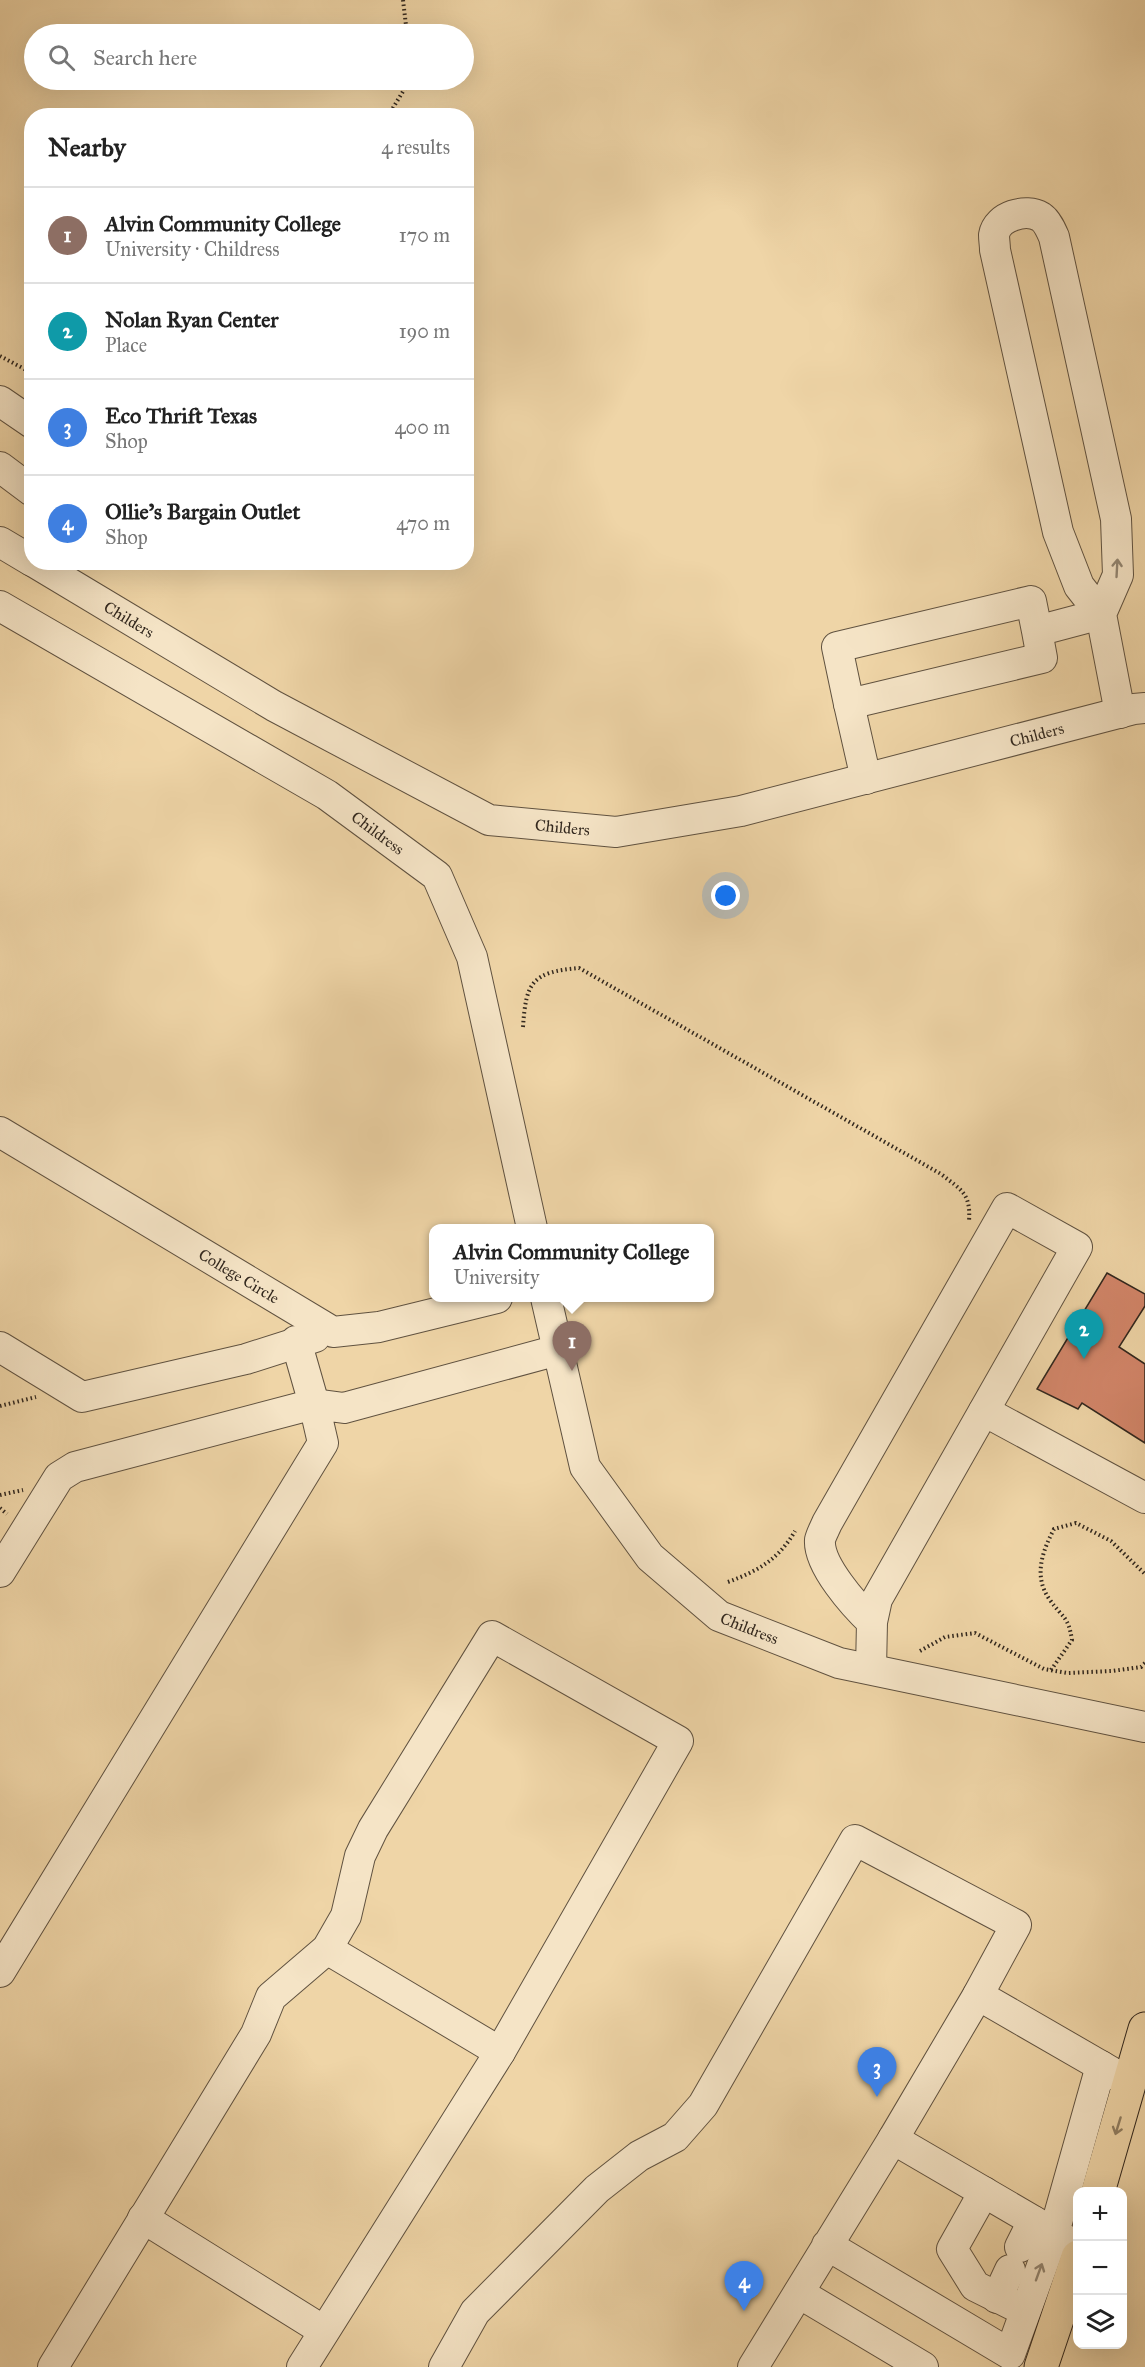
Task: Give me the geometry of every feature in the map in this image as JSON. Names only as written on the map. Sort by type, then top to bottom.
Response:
[{"type":"main road","points":[[1100,2187],[1145,2029]]},
{"type":"main road","points":[[1041,2367],[1073,2269]]},
{"type":"street","points":[[1101,614],[1118,575],[1116,519],[1054,237],[1043,218],[1031,212],[1017,214],[1002,221],[994,233],[995,250],[1058,532],[1079,586],[1101,614],[1132,711]]},
{"type":"street","points":[[0,401],[24,418]]},
{"type":"street","points":[[0,467],[24,484]]},
{"type":"street","name":"Childers","points":[[0,542],[24,556]]},
{"type":"street","name":"Childers","points":[[49,570],[274,706],[489,820],[616,832],[741,811],[1132,711]]},
{"type":"street","points":[[849,704],[1042,658],[1031,601],[837,647],[849,704],[866,779]]},
{"type":"street","name":"Childress","points":[[0,606],[327,795],[437,876],[472,957],[531,1224]]},
{"type":"street","points":[[1036,631],[1101,614]]},
{"type":"street","name":"College Circle","points":[[0,1132],[333,1332]]},
{"type":"street","points":[[871,1669],[872,1622],[877,1599],[1077,1247],[1007,1208],[826,1523],[820,1540],[823,1558],[850,1601],[872,1622]]},
{"type":"street","points":[[0,1347],[82,1397],[246,1359],[296,1341],[333,1332],[379,1327],[481,1302]]},
{"type":"street","name":"Childress","points":[[547,1302],[585,1467],[650,1557],[719,1616],[840,1663],[1145,1727]]},
{"type":"street","points":[[0,1972],[323,1443],[296,1341]]},
{"type":"street","points":[[0,1572],[59,1478],[75,1467],[314,1404],[344,1408],[558,1350]]},
{"type":"street","points":[[984,1411],[1145,1498]]},
{"type":"street","points":[[53,2367],[256,2034],[271,1997],[327,1950],[346,1916],[360,1856],[374,1829],[492,1636],[678,1742],[500,2052],[302,2367]]},
{"type":"street","points":[[444,2367],[475,2312],[597,2189],[639,2156],[675,2137],[703,2105],[855,1840],[1016,1925],[978,1995],[893,2139],[753,2367]]},
{"type":"street","points":[[327,1950],[500,2052]]},
{"type":"street","points":[[978,1995],[1131,2084]]},
{"type":"street","points":[[827,2245],[1010,2354],[1055,2234],[1101,2066]]},
{"type":"street","points":[[893,2139],[1055,2234]]},
{"type":"street","points":[[984,2192],[952,2249],[975,2286],[1025,2312]]},
{"type":"street","points":[[144,2218],[324,2331]]},
{"type":"street","points":[[997,2298],[1015,2259],[1055,2234]]},
{"type":"street","points":[[799,2293],[923,2367]]},
{"type":"path","points":[[403,0],[406,24]]},
{"type":"path","points":[[393,108],[404,90]]},
{"type":"path","points":[[0,356],[24,369]]},
{"type":"path","points":[[523,1027],[525,996],[537,978],[552,971],[579,968],[941,1174],[965,1193],[970,1206],[969,1223]]},
{"type":"path","points":[[0,1406],[43,1395]]},
{"type":"path","points":[[1051,1670],[1072,1640],[1069,1622],[1048,1598],[1040,1575],[1043,1550],[1054,1529],[1076,1523],[1111,1541],[1145,1574]]},
{"type":"path","points":[[728,1582],[754,1573],[785,1549],[797,1528]]},
{"type":"path","points":[[920,1651],[945,1637],[975,1633],[1044,1669],[1068,1673],[1112,1671],[1141,1667],[1145,1663]]},
{"type":"building","points":[[1107,1273],[1145,1294],[1145,1306],[1119,1347],[1145,1364],[1145,1443],[1082,1403],[1078,1409],[1037,1389]]},
{"type":"place","name":"Nolan Ryan Center","points":[[1084,1359]]},
{"type":"place","name":"Alvin Community College","points":[[572,1371]]},
{"type":"place","name":"Eco Thrift Texas","points":[[877,2097]]},
{"type":"place","name":"Ollie's Bargain Outlet","points":[[744,2311]]}]
